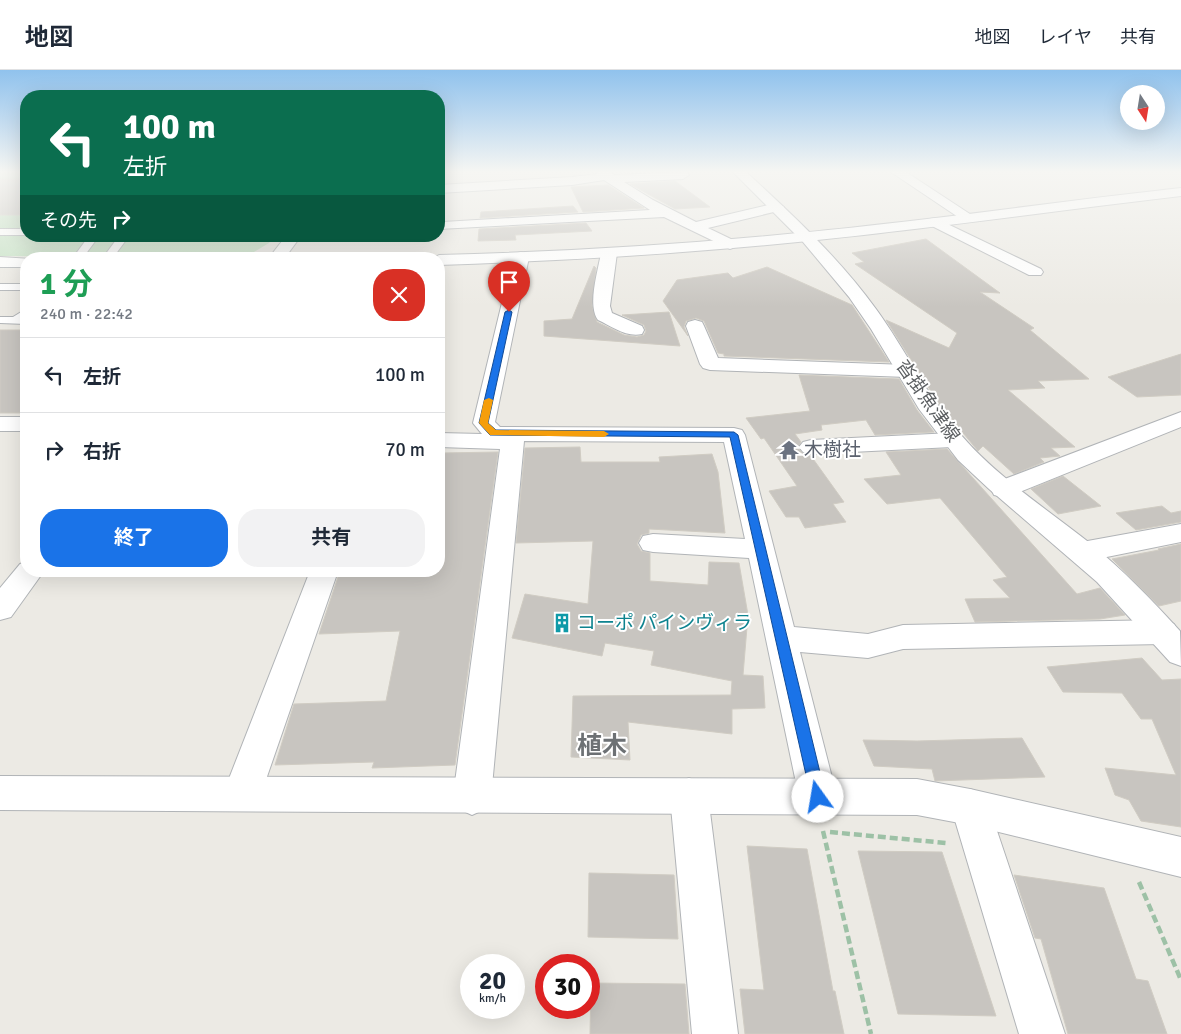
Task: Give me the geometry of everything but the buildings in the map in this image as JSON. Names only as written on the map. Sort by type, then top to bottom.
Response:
[{"type":"street","points":[[445,226],[598,217]]},
{"type":"street","points":[[674,217],[730,244]]},
{"type":"street","points":[[695,227],[736,217]]},
{"type":"street","name":"沓掛魚津線","points":[[786,217],[844,278],[870,314],[952,440],[1004,489],[1082,552],[1149,616],[1172,642]]},
{"type":"street","points":[[445,260],[608,253],[730,244],[977,217]]},
{"type":"street","points":[[935,222],[1035,272]]},
{"type":"street","points":[[281,252],[289,242]]},
{"type":"street","points":[[608,253],[601,306],[604,316],[635,330]]},
{"type":"street","points":[[512,438],[494,433],[484,423],[521,257]]},
{"type":"street","points":[[0,262],[20,262]]},
{"type":"street","points":[[694,326],[710,364],[907,371]]},
{"type":"street","points":[[1004,489],[1181,419]]},
{"type":"street","points":[[0,424],[20,424]]},
{"type":"street","points":[[445,440],[734,435],[821,814]]},
{"type":"street","points":[[472,797],[512,438]]},
{"type":"street","points":[[811,447],[952,440]]},
{"type":"street","points":[[1082,552],[1181,533]]},
{"type":"street","points":[[653,542],[760,549]]},
{"type":"street","points":[[0,609],[25,577]]},
{"type":"street","points":[[242,794],[322,577]]},
{"type":"street","points":[[782,638],[868,646],[903,637],[1172,642]]},
{"type":"street","points":[[0,793],[472,797],[689,796],[821,814],[917,797],[970,807],[1181,857]]},
{"type":"street","points":[[689,796],[715,1034]]},
{"type":"street","points":[[970,807],[1042,1034]]},
{"type":"lane","points":[[0,232],[20,232]]},
{"type":"lane","points":[[0,287],[20,288]]},
{"type":"lane","points":[[0,320],[20,321]]},
{"type":"path","points":[[821,814],[870,1034]]},
{"type":"green space","points":[[0,217],[20,217],[20,242],[270,242],[254,252],[20,252],[20,256],[0,256]]},
{"type":"slow traffic","points":[[489,400],[484,423],[494,433],[604,434]]},
{"type":"place","name":"木樹社","points":[[789,450]]},
{"type":"place","name":"コーポ パインヴィラ","points":[[562,623]]},
{"type":"district","name":"植木","points":[[602,745]]},
{"type":"route","points":[[509,312],[484,423],[494,433],[734,435],[818,797]]}]
